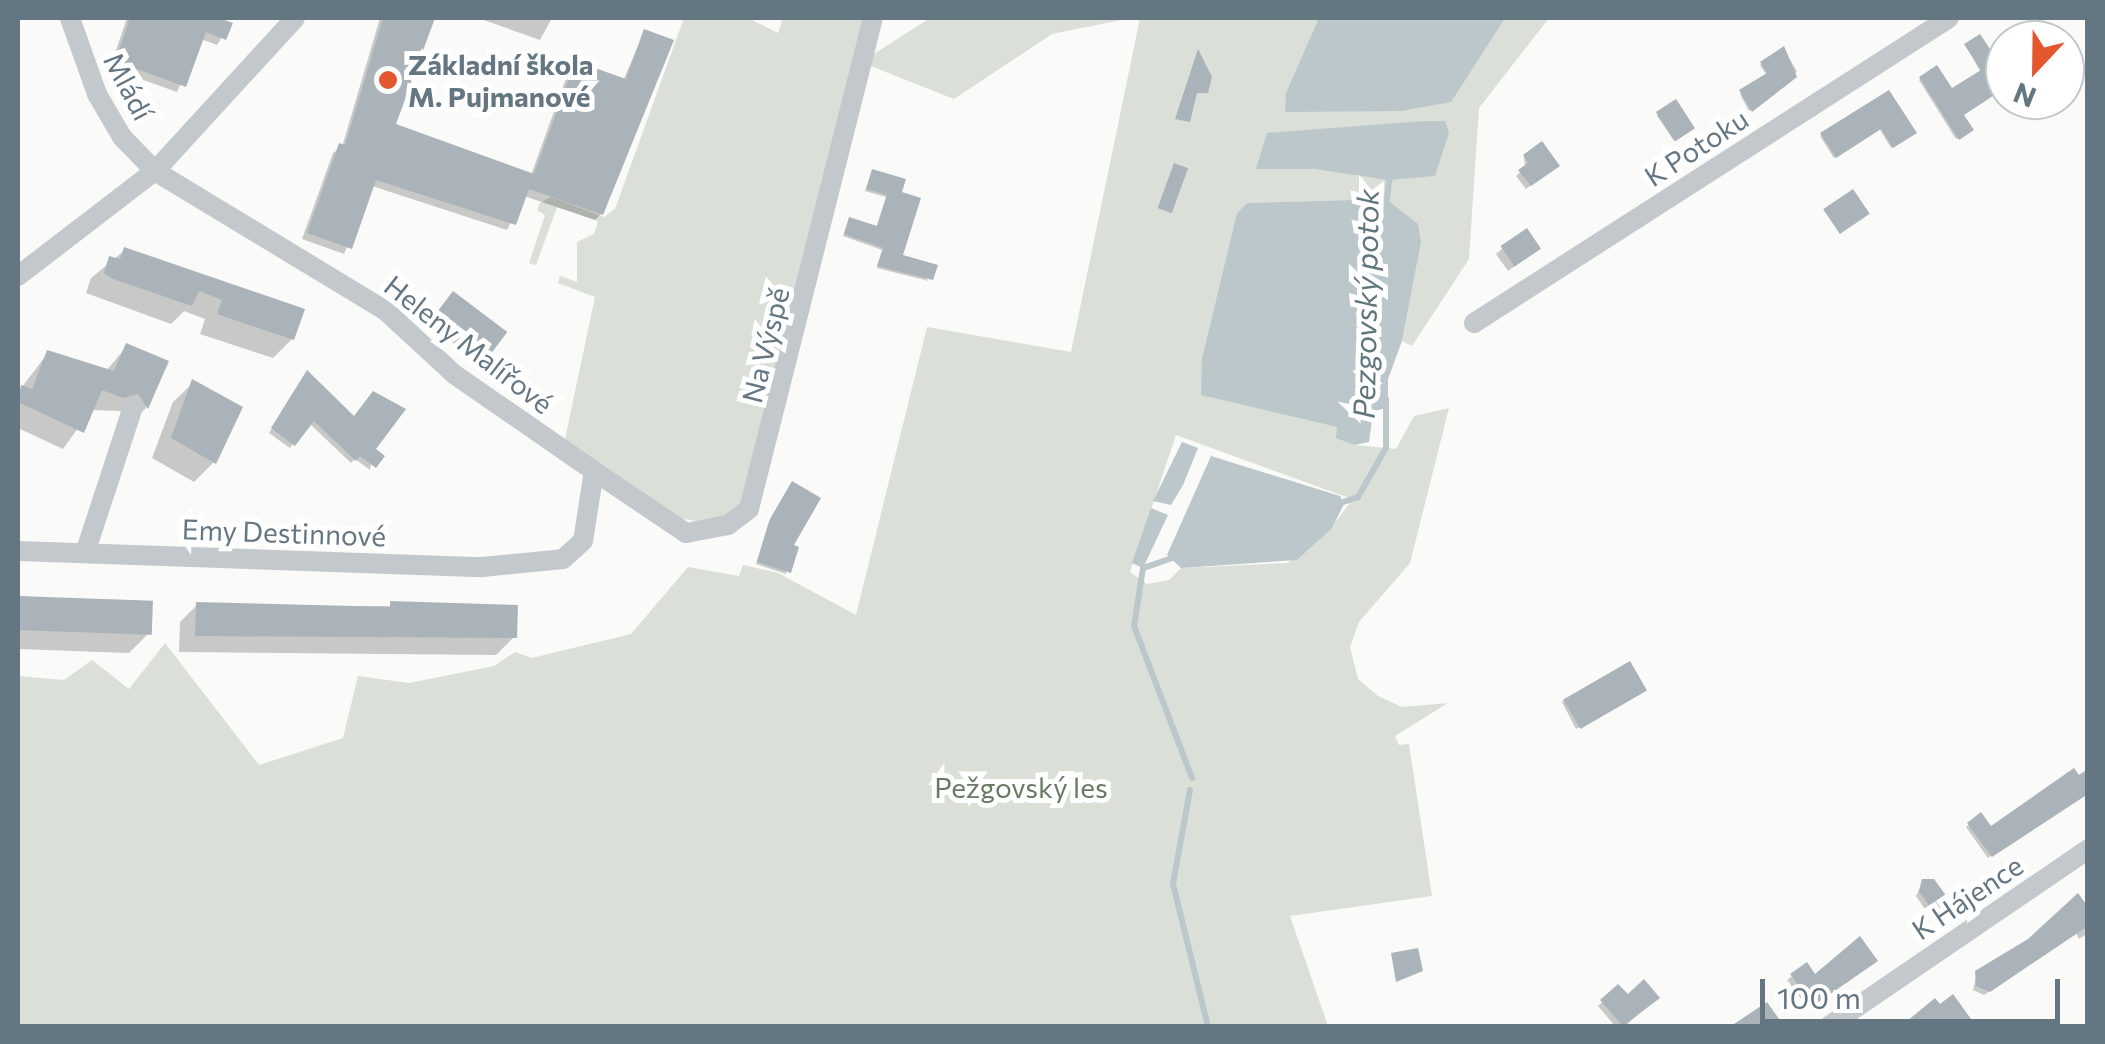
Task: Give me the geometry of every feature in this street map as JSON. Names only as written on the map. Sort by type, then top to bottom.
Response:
[{"type":"street","name":"Mládí","points":[[70,18],[97,94],[122,137],[155,172]]},
{"type":"street","points":[[18,276],[155,172],[295,18]]},
{"type":"street","name":"Na Výspě","points":[[594,471],[686,533],[728,525],[749,509],[873,18]]},
{"type":"street","name":"K Potoku","points":[[1474,323],[1949,18]]},
{"type":"street","name":"Heleny Malířové","points":[[155,172],[386,311],[454,374],[594,471]]},
{"type":"street","points":[[84,553],[133,407]]},
{"type":"street","name":"Emy Destinnové","points":[[18,551],[482,566],[563,559],[583,541],[594,471]]},
{"type":"street","name":"K Hájence","points":[[1829,1026],[2088,849]]},
{"type":"green space","points":[[684,18],[748,18],[778,33],[783,18],[873,18],[863,61],[930,18],[1131,18],[1052,34],[954,99],[863,63],[758,474],[728,525],[675,518],[565,439],[595,297],[558,283],[560,276],[577,282],[577,242],[594,234],[598,221],[557,207],[536,265],[529,263],[545,215],[537,210],[540,203],[551,197],[604,217],[615,209]]},
{"type":"green space","name":"Pežgovský les","points":[[1140,18],[1549,18],[1479,108],[1469,259],[1412,346],[1402,341],[1421,243],[1386,199],[1247,203],[1237,214],[1202,358],[1202,395],[1338,427],[1355,445],[1396,449],[1414,416],[1449,408],[1410,563],[1359,622],[1350,647],[1358,679],[1378,696],[1402,707],[1448,703],[1395,736],[1399,745],[1409,744],[1432,896],[1290,916],[1328,1026],[18,1026],[18,676],[64,680],[92,660],[129,689],[165,643],[259,765],[343,738],[358,676],[409,683],[494,666],[515,652],[532,658],[631,634],[688,567],[739,576],[743,565],[778,573],[856,615],[927,327],[1071,352]],"holes":[[[1176,435],[1352,499],[1331,528],[1288,563],[1181,568],[1169,580],[1147,584],[1130,572]]]},
{"type":"water","points":[[1319,18],[1505,18],[1451,102],[1401,111],[1285,112],[1286,93]]},
{"type":"water","points":[[1445,121],[1449,133],[1435,176],[1388,180],[1315,169],[1256,169],[1267,133]]},
{"type":"water","points":[[1386,199],[1418,224],[1421,243],[1402,341],[1388,379],[1388,407],[1373,412],[1369,442],[1355,445],[1336,438],[1337,427],[1201,395],[1202,358],[1237,213],[1247,203]]},
{"type":"water","points":[[1182,442],[1198,448],[1183,485],[1171,505],[1153,501]]},
{"type":"water","points":[[1211,456],[1340,496],[1344,504],[1332,528],[1297,560],[1181,568],[1167,555]]},
{"type":"water","points":[[1151,508],[1168,515],[1143,568],[1132,563]]},
{"type":"building","points":[[130,18],[219,18],[233,23],[226,40],[206,32],[186,87],[115,61]]},
{"type":"building","points":[[383,18],[435,18],[396,124],[534,174],[575,61],[626,79],[644,29],[674,40],[603,215],[529,189],[516,225],[376,180],[352,249],[307,233],[339,143],[345,145]]},
{"type":"building","points":[[1980,34],[1985,42],[1985,101],[1964,115],[1974,130],[1959,140],[1919,77],[1937,65],[1952,88],[1981,70],[1964,44]]},
{"type":"building","points":[[1784,46],[1797,77],[1752,112],[1739,90],[1767,73],[1760,62]]},
{"type":"building","points":[[1198,49],[1212,77],[1208,93],[1197,93],[1190,122],[1175,119]]},
{"type":"building","points":[[1889,90],[1917,133],[1893,148],[1881,129],[1836,158],[1820,133]]},
{"type":"building","points":[[1676,99],[1695,128],[1675,141],[1656,112]]},
{"type":"building","points":[[1542,141],[1560,166],[1531,186],[1518,170],[1528,163],[1523,155]]},
{"type":"building","points":[[1174,163],[1188,168],[1172,213],[1158,208]]},
{"type":"building","points":[[872,169],[906,179],[902,192],[921,198],[903,255],[938,265],[933,280],[877,266],[883,248],[844,234],[849,217],[877,226],[887,195],[866,189]]},
{"type":"building","points":[[1853,189],[1870,214],[1840,234],[1823,209]]},
{"type":"building","points":[[1527,228],[1541,249],[1514,267],[1500,246]]},
{"type":"building","points":[[124,247],[305,309],[294,340],[217,314],[222,300],[199,291],[192,306],[113,279],[104,273],[109,256],[120,259]]},
{"type":"building","points":[[453,291],[507,332],[486,361],[431,320]]},
{"type":"building","points":[[126,343],[169,361],[148,409],[138,394],[123,398],[102,390],[84,433],[18,402],[21,385],[32,389],[47,350],[114,371]]},
{"type":"building","points":[[307,370],[354,416],[373,391],[406,409],[376,449],[385,456],[376,468],[360,456],[356,461],[314,421],[295,446],[271,428]]},
{"type":"building","points":[[192,379],[243,407],[216,464],[171,438]]},
{"type":"building","points":[[792,481],[821,498],[794,545],[799,547],[791,573],[757,562],[770,519]]},
{"type":"building","points":[[18,596],[153,601],[152,635],[18,630]]},
{"type":"building","points":[[390,601],[518,605],[517,638],[195,636],[196,602],[390,607]]},
{"type":"building","points":[[1630,661],[1647,690],[1580,729],[1563,700]]},
{"type":"building","points":[[2074,768],[2079,775],[2088,769],[2088,794],[1992,857],[1967,823],[1981,812],[1991,826]]},
{"type":"building","points":[[1922,879],[1934,879],[1950,901],[1934,913],[1919,891]]},
{"type":"building","points":[[2078,893],[2088,907],[2088,926],[1990,992],[1976,986],[1975,971],[2028,939]]},
{"type":"building","points":[[1860,936],[1878,961],[1813,1006],[1790,974],[1807,962],[1815,974]]},
{"type":"building","points":[[1418,948],[1423,971],[1396,982],[1391,953]]},
{"type":"building","points":[[1644,979],[1660,998],[1623,1026],[1600,1000],[1618,984],[1628,994]]},
{"type":"building","points":[[1953,994],[1976,1026],[1901,1026],[1935,998],[1940,1004]]},
{"type":"building","points":[[1767,1002],[1784,1026],[1731,1026]]},
{"type":"waterway","name":"Pezgovský potok","points":[[1386,207],[1390,174]]},
{"type":"waterway","name":"Pezgovský potok","points":[[1337,504],[1358,497],[1386,448],[1386,399]]},
{"type":"waterway","name":"Pezgovský potok","points":[[1178,556],[1143,568],[1134,626],[1192,778]]},
{"type":"waterway","name":"Pezgovský potok","points":[[1190,790],[1173,884],[1208,1026]]},
{"type":"place","name":"Základní škola M. Pujmanové","points":[[388,80]]}]
